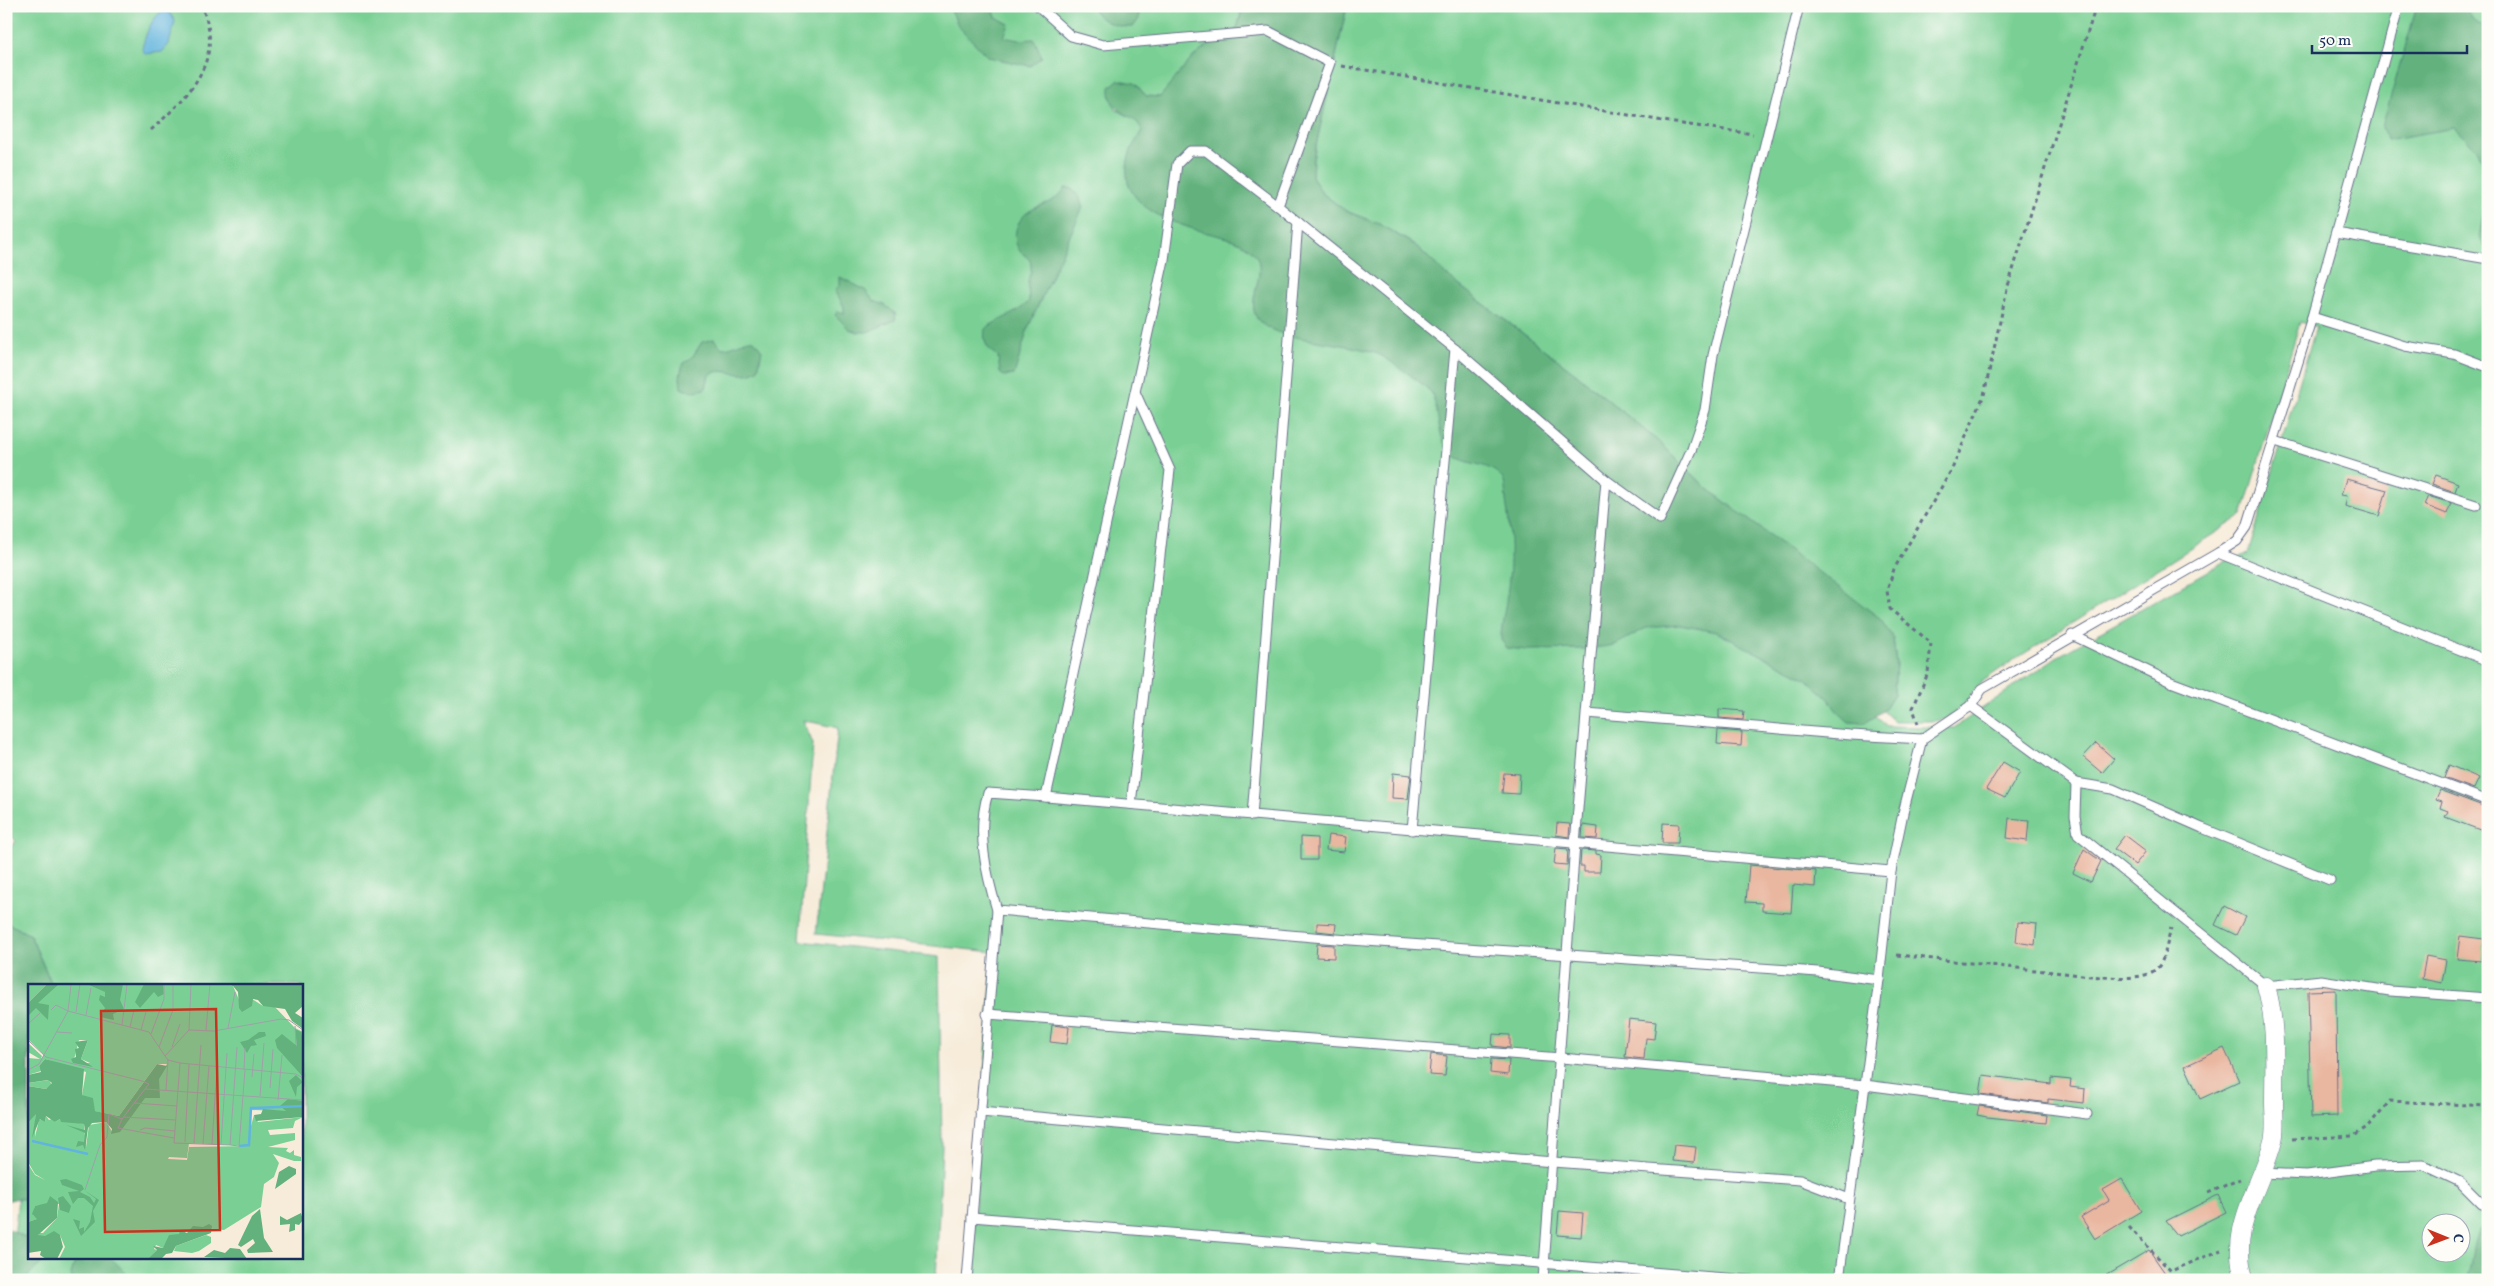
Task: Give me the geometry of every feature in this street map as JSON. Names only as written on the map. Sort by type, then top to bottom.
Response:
[{"type":"street","points":[[2245,1280],[2240,1264],[2239,1245],[2243,1221],[2274,1140],[2273,1011],[2266,986]]},
{"type":"lane","points":[[1038,6],[1072,36],[1103,45],[1268,31],[1330,62],[1278,206]]},
{"type":"lane","points":[[1046,796],[1164,260],[1177,164],[1190,151],[1206,151],[1278,206],[1455,349],[1606,480],[1660,519],[1692,448],[1705,410],[1713,355],[1799,6]]},
{"type":"lane","points":[[1587,713],[1841,735],[1922,739],[1971,706],[1982,689],[2072,635],[2237,541],[2247,527],[2312,317],[2400,6]]},
{"type":"lane","points":[[1252,816],[1298,222]]},
{"type":"lane","points":[[2336,233],[2488,259]]},
{"type":"lane","points":[[2312,317],[2406,346],[2454,354],[2488,367]]},
{"type":"lane","points":[[1412,830],[1455,349]]},
{"type":"lane","points":[[1131,804],[1170,470],[1136,394]]},
{"type":"lane","points":[[2274,441],[2476,505]]},
{"type":"lane","points":[[1543,1280],[1561,1058],[1575,844],[1606,480]]},
{"type":"lane","points":[[2218,553],[2488,661]]},
{"type":"lane","points":[[2072,635],[2171,682],[2488,801]]},
{"type":"lane","points":[[1971,706],[2076,783],[2113,789],[2202,828],[2330,880]]},
{"type":"lane","points":[[1838,1280],[1879,980],[1891,871],[1903,813],[1922,739]]},
{"type":"lane","points":[[2076,783],[2075,816],[2078,834],[2266,986],[2321,980],[2390,991],[2488,998]]},
{"type":"lane","points":[[968,1280],[996,910],[986,874],[983,848],[985,801],[988,793],[1046,796],[1252,816],[1891,871]]},
{"type":"lane","points":[[996,910],[1336,939],[1818,972],[1879,980]]},
{"type":"lane","points":[[987,1014],[1561,1058],[1865,1085],[2087,1114]]},
{"type":"lane","points":[[980,1112],[1553,1162],[1800,1180],[1849,1199]]},
{"type":"lane","points":[[2262,1173],[2307,1174],[2375,1166],[2424,1165],[2460,1182],[2482,1204],[2488,1205]]},
{"type":"lane","points":[[972,1217],[1750,1280]]},
{"type":"path","points":[[150,130],[181,103],[202,73],[210,50],[208,20],[201,6]]},
{"type":"path","points":[[1922,739],[1914,708],[1928,673],[1931,643],[1890,609],[1887,591],[1894,569],[1952,469],[1984,395],[2007,289],[2096,6]]},
{"type":"path","points":[[1330,62],[1411,79],[1766,136]]},
{"type":"path","points":[[1882,953],[2100,976],[2129,977],[2147,974],[2161,962],[2175,912]]},
{"type":"path","points":[[2274,1140],[2354,1136],[2367,1127],[2390,1101],[2488,1106]]},
{"type":"path","points":[[2208,1192],[2234,1180],[2262,1173]]},
{"type":"path","points":[[2129,1227],[2172,1271],[2196,1259],[2239,1245]]},
{"type":"green space","points":[[6,6],[1238,6],[1241,14],[1237,29],[1160,97],[1146,96],[1135,83],[1115,109],[1134,119],[1271,215],[1887,726],[1954,728],[2055,658],[2224,562],[2248,554],[2316,327],[2300,322],[2242,516],[2006,665],[1979,684],[1963,707],[1946,719],[1934,721],[1894,721],[1883,711],[1894,694],[1896,663],[1893,638],[1786,549],[1708,489],[1659,442],[1574,372],[1452,280],[1415,245],[1379,224],[1346,211],[1322,194],[1312,176],[1313,159],[1347,6],[2488,6],[2488,1280],[970,1280],[993,952],[816,934],[838,728],[803,720],[813,744],[800,941],[939,957],[942,1146],[936,1280],[10,1280],[18,1198],[28,1200],[28,1258],[302,1258],[302,984],[52,984],[30,935],[6,924],[6,853],[16,841],[6,831]]},
{"type":"green space","points":[[949,6],[992,6],[996,17],[1009,24],[1004,37],[1018,40],[1034,39],[1042,57],[1030,66],[988,57],[959,27]]},
{"type":"green space","points":[[1093,6],[1138,6],[1139,19],[1133,27],[1115,25],[1099,16]]},
{"type":"green space","points":[[1238,6],[1347,6],[1313,159],[1312,176],[1322,193],[1346,211],[1379,224],[1415,245],[1452,280],[1574,372],[1659,442],[1708,489],[1881,619],[1893,638],[1896,663],[1894,694],[1883,711],[1865,723],[1849,722],[1836,710],[1829,699],[1806,678],[1716,632],[1680,625],[1646,628],[1615,645],[1587,649],[1527,650],[1507,648],[1501,640],[1501,634],[1509,583],[1510,548],[1505,489],[1502,478],[1489,468],[1459,458],[1447,448],[1441,435],[1432,394],[1416,379],[1391,362],[1367,350],[1299,338],[1271,329],[1261,323],[1255,315],[1254,306],[1259,266],[1257,257],[1250,249],[1234,240],[1189,228],[1159,216],[1146,208],[1136,198],[1129,185],[1127,171],[1130,153],[1142,130],[1133,118],[1113,104],[1110,87],[1118,80],[1135,83],[1146,96],[1160,97],[1193,57],[1210,44],[1237,29],[1241,14]]},
{"type":"green space","points":[[2417,6],[2463,6],[2476,23],[2488,28],[2488,173],[2477,149],[2454,128],[2386,140],[2382,127]]},
{"type":"green space","points":[[1065,188],[1071,188],[1079,196],[1083,207],[1028,328],[1014,375],[1004,376],[1000,373],[998,357],[987,345],[985,329],[1019,310],[1029,301],[1028,283],[1031,263],[1017,246],[1016,230],[1023,216],[1057,198]]},
{"type":"green space","points":[[2488,188],[2488,250],[2487,250],[2479,237]]},
{"type":"green space","points":[[840,277],[865,290],[874,301],[885,305],[896,314],[895,320],[867,332],[857,332],[849,329],[835,315],[838,311],[844,313],[844,307],[835,290],[840,285]]},
{"type":"green space","points":[[714,339],[722,348],[754,340],[762,350],[758,370],[746,374],[722,371],[713,373],[709,375],[706,388],[690,391],[681,388],[680,375],[683,364],[693,356],[702,342]]},
{"type":"green space","points":[[8,923],[30,935],[52,984],[28,984],[28,1200],[18,1198],[6,1201],[6,924]]},
{"type":"green space","points":[[6,1228],[28,1239],[28,1258],[42,1258],[42,1263],[23,1280],[6,1280]]},
{"type":"green space","points":[[2480,1229],[2488,1232],[2488,1280],[2465,1280],[2472,1264],[2477,1235]]},
{"type":"green space","points":[[76,1258],[111,1258],[131,1280],[72,1280],[71,1275]]},
{"type":"water","points":[[161,12],[169,12],[175,21],[169,44],[162,52],[145,54],[142,49],[146,34],[151,24]]},
{"type":"building","points":[[2436,475],[2458,483],[2455,492],[2432,484]]},
{"type":"building","points":[[2346,479],[2387,490],[2379,516],[2345,506],[2347,496],[2341,495]]},
{"type":"building","points":[[2428,496],[2451,503],[2447,514],[2424,505]]},
{"type":"building","points":[[1719,709],[1744,711],[1743,720],[1719,718]]},
{"type":"building","points":[[1718,730],[1742,732],[1741,746],[1717,744]]},
{"type":"building","points":[[2096,743],[2114,759],[2102,773],[2083,757]]},
{"type":"building","points":[[2003,762],[2020,772],[2005,798],[1986,789]]},
{"type":"building","points":[[2449,765],[2479,778],[2474,789],[2444,778]]},
{"type":"building","points":[[1393,773],[1411,775],[1408,799],[1392,798]]},
{"type":"building","points":[[1504,773],[1520,774],[1519,794],[1502,793]]},
{"type":"building","points":[[2440,790],[2488,808],[2488,833],[2445,817],[2448,811],[2440,808],[2442,801],[2436,799]]},
{"type":"building","points":[[2009,818],[2029,820],[2027,841],[2007,838]]},
{"type":"building","points":[[1557,823],[1570,824],[1569,837],[1556,835]]},
{"type":"building","points":[[1663,823],[1679,824],[1678,843],[1662,843]]},
{"type":"building","points":[[1583,825],[1598,827],[1597,839],[1582,838]]},
{"type":"building","points":[[1328,835],[1346,837],[1344,852],[1326,850]]},
{"type":"building","points":[[2125,835],[2146,851],[2135,865],[2114,849]]},
{"type":"building","points":[[1301,837],[1317,838],[1317,860],[1301,860]]},
{"type":"building","points":[[1556,848],[1568,849],[1567,865],[1554,864]]},
{"type":"building","points":[[2084,849],[2101,861],[2091,882],[2073,873]]},
{"type":"building","points":[[1581,850],[1596,851],[1596,854],[1601,855],[1600,872],[1584,872],[1584,866],[1580,866]]},
{"type":"building","points":[[1749,865],[1816,871],[1815,887],[1793,885],[1791,913],[1762,911],[1762,903],[1746,902]]},
{"type":"building","points":[[2224,906],[2245,917],[2236,935],[2215,925]]},
{"type":"building","points":[[2018,922],[2037,924],[2035,945],[2016,942]]},
{"type":"building","points":[[1317,923],[1336,924],[1335,933],[1317,931]]},
{"type":"building","points":[[2460,936],[2484,939],[2482,961],[2457,959]]},
{"type":"building","points":[[1317,944],[1334,945],[1334,958],[1316,957]]},
{"type":"building","points":[[2426,956],[2446,960],[2442,983],[2422,979]]},
{"type":"building","points":[[2336,990],[2337,1116],[2311,1117],[2308,991]]},
{"type":"building","points":[[1629,1019],[1656,1022],[1654,1039],[1646,1038],[1644,1059],[1625,1057]]},
{"type":"building","points":[[1052,1025],[1069,1027],[1067,1044],[1050,1042]]},
{"type":"building","points":[[1493,1034],[1510,1035],[1510,1048],[1492,1046]]},
{"type":"building","points":[[2224,1048],[2239,1081],[2200,1099],[2185,1066]]},
{"type":"building","points":[[1431,1054],[1447,1056],[1445,1076],[1429,1075]]},
{"type":"building","points":[[1491,1059],[1509,1060],[1508,1075],[1490,1073]]},
{"type":"building","points":[[1983,1075],[2051,1084],[2051,1078],[2071,1080],[2070,1087],[2085,1089],[2084,1103],[2048,1099],[2048,1103],[1980,1094]]},
{"type":"building","points":[[1979,1106],[2047,1115],[2046,1123],[1977,1115]]},
{"type":"building","points":[[1674,1145],[1696,1147],[1694,1163],[1672,1161]]},
{"type":"building","points":[[2122,1179],[2141,1211],[2095,1239],[2081,1217],[2109,1200],[2103,1190]]},
{"type":"building","points":[[2218,1195],[2226,1212],[2178,1236],[2166,1221]]},
{"type":"building","points":[[1559,1211],[1583,1213],[1581,1237],[1557,1235]]},
{"type":"building","points":[[2149,1250],[2170,1280],[2098,1280]]}]
